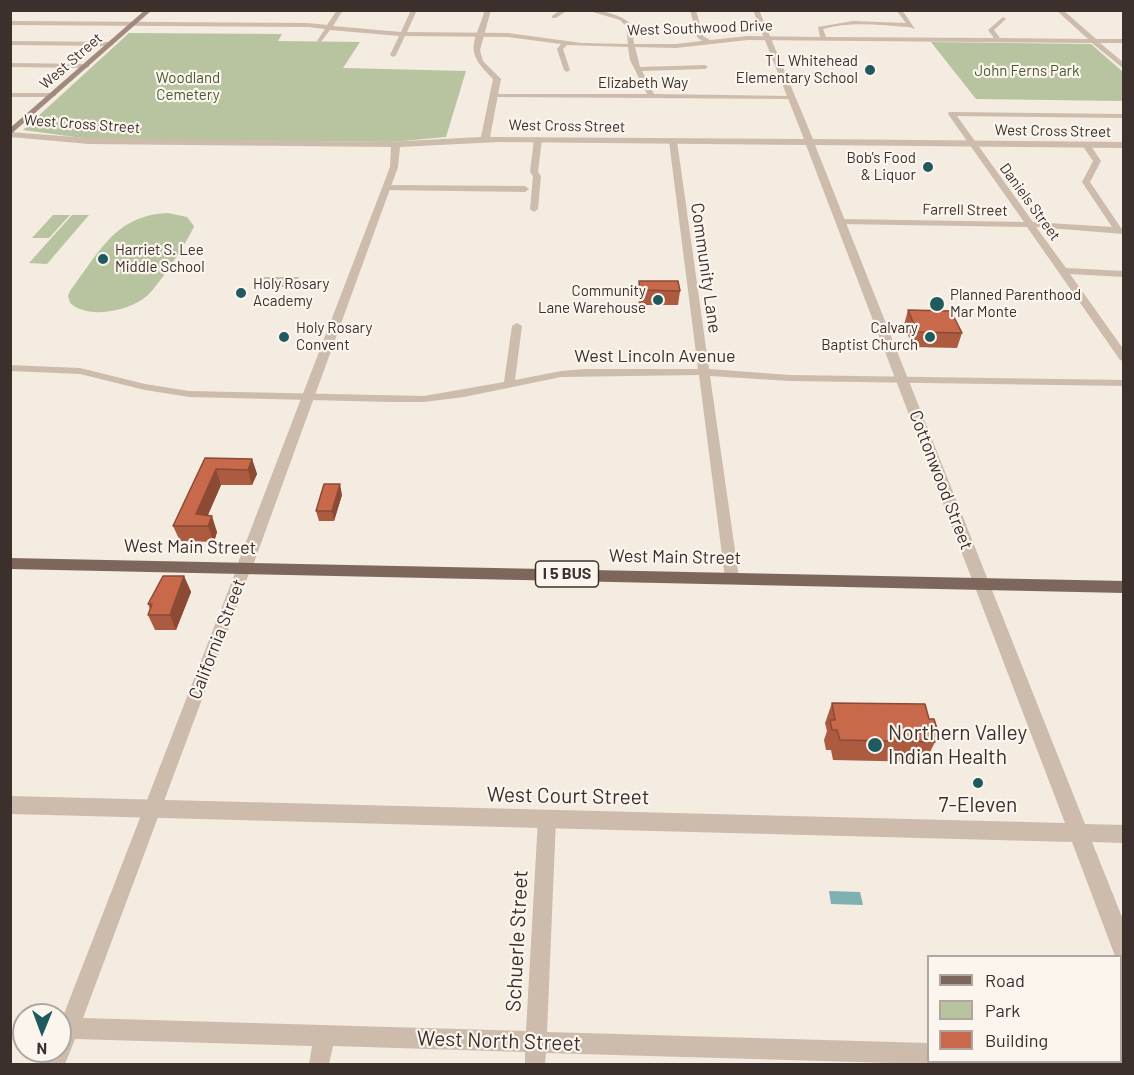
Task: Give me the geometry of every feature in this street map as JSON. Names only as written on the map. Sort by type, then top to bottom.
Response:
[{"type":"main road","name":"West Street","points":[[10,133],[149,10]]},
{"type":"main road","name":"West Main Street","points":[[10,563],[1124,587]]},
{"type":"street","points":[[320,41],[340,10]]},
{"type":"street","points":[[393,55],[414,10]]},
{"type":"street","points":[[485,139],[497,78],[482,64],[476,53],[488,10]]},
{"type":"street","points":[[554,17],[565,10]]},
{"type":"street","points":[[589,10],[621,19],[629,25],[631,55],[651,96]]},
{"type":"street","points":[[601,14],[609,10]]},
{"type":"street","points":[[693,10],[700,37],[708,42]]},
{"type":"street","name":"Cottonwood Street","points":[[756,10],[842,222],[1124,951]]},
{"type":"street","points":[[899,10],[921,40]]},
{"type":"street","points":[[1059,10],[1124,67]]},
{"type":"street","points":[[998,40],[991,30],[1003,19]]},
{"type":"street","name":"West Southwood Drive","points":[[10,23],[293,25],[403,34],[508,35],[564,44],[676,46],[767,38],[1124,41]]},
{"type":"street","points":[[824,39],[820,28],[831,25],[853,23],[910,25]]},
{"type":"street","points":[[10,43],[111,44]]},
{"type":"street","points":[[564,44],[560,48],[567,70]]},
{"type":"street","points":[[10,65],[87,66]]},
{"type":"street","points":[[638,69],[705,67]]},
{"type":"street","points":[[10,94],[53,95]]},
{"type":"street","name":"Elizabeth Way","points":[[494,95],[791,98]]},
{"type":"street","name":"Daniels Street","points":[[1124,116],[952,114],[1124,358]]},
{"type":"street","name":"West Cross Street","points":[[10,133],[89,141],[396,144],[485,139],[538,139],[1124,145]]},
{"type":"street","points":[[534,209],[537,176],[534,172],[538,139]]},
{"type":"street","name":"Community Lane","points":[[673,141],[732,578]]},
{"type":"street","name":"California Street","points":[[72,1020],[386,188],[396,160],[396,144]]},
{"type":"street","points":[[1086,145],[1097,161],[1086,182],[1121,231]]},
{"type":"street","points":[[386,188],[525,189]]},
{"type":"street","name":"Farrell Street","points":[[842,222],[1030,225],[1121,231]]},
{"type":"street","points":[[1063,271],[1124,274]]},
{"type":"street","points":[[509,385],[517,326]]},
{"type":"street","name":"West Lincoln Avenue","points":[[10,368],[91,372],[145,387],[176,392],[424,399],[464,394],[561,374],[585,372],[704,372],[790,378],[1124,383]]},
{"type":"street","name":"West Court Street","points":[[10,805],[1124,834]]},
{"type":"street","name":"Schuerle Street","points":[[536,1065],[547,819]]},
{"type":"street","name":"West North Street","points":[[72,1028],[536,1042],[743,1057],[927,1054]]},
{"type":"street","points":[[319,1065],[325,1036]]},
{"type":"green space","name":"Woodland Cemetery","points":[[129,33],[282,34],[278,41],[360,42],[343,68],[466,71],[446,137],[391,142],[90,139],[23,130]]},
{"type":"green space","name":"John Ferns Park","points":[[931,42],[1091,44],[1123,72],[1123,101],[976,99]]},
{"type":"green space","points":[[168,213],[187,217],[194,226],[173,262],[148,295],[141,301],[110,311],[88,311],[70,303],[68,296],[70,291],[110,238],[134,221],[150,215]]},
{"type":"green space","points":[[53,215],[70,215],[49,238],[32,238]]},
{"type":"green space","points":[[72,215],[89,215],[47,264],[29,263]]},
{"type":"green space","points":[[264,277],[299,277],[295,287],[259,287]]},
{"type":"water","points":[[829,891],[860,892],[863,905],[831,904]]},
{"type":"building","points":[[639,281],[678,281],[680,291],[640,290]]},
{"type":"building","points":[[908,310],[951,311],[962,333],[917,332]]},
{"type":"building","points":[[205,458],[252,459],[248,470],[216,469],[196,514],[212,516],[208,526],[173,526]]},
{"type":"building","points":[[324,484],[340,484],[332,511],[316,511]]},
{"type":"building","points":[[163,576],[184,576],[170,615],[148,615],[152,604],[148,604]]},
{"type":"building","points":[[832,703],[925,704],[929,719],[934,719],[938,732],[932,732],[935,742],[840,740],[837,730],[832,730],[830,720],[835,720]]},
{"type":"place","name":"T L Whitehead Elementary School","points":[[870,70]]},
{"type":"place","name":"Bob's Food & Liquor","points":[[928,167]]},
{"type":"place","name":"Harriet S. Lee Middle School","points":[[103,259]]},
{"type":"place","name":"Holy Rosary Academy","points":[[241,293]]},
{"type":"place","name":"Community Lane Warehouse","points":[[658,300]]},
{"type":"place","name":"Planned Parenthood Mar Monte","points":[[937,304]]},
{"type":"place","name":"Holy Rosary Convent","points":[[284,337]]},
{"type":"place","name":"Calvary Baptist Church","points":[[930,337]]},
{"type":"place","name":"Northern Valley Indian Health","points":[[875,745]]},
{"type":"place","name":"7-Eleven","points":[[978,783]]}]
